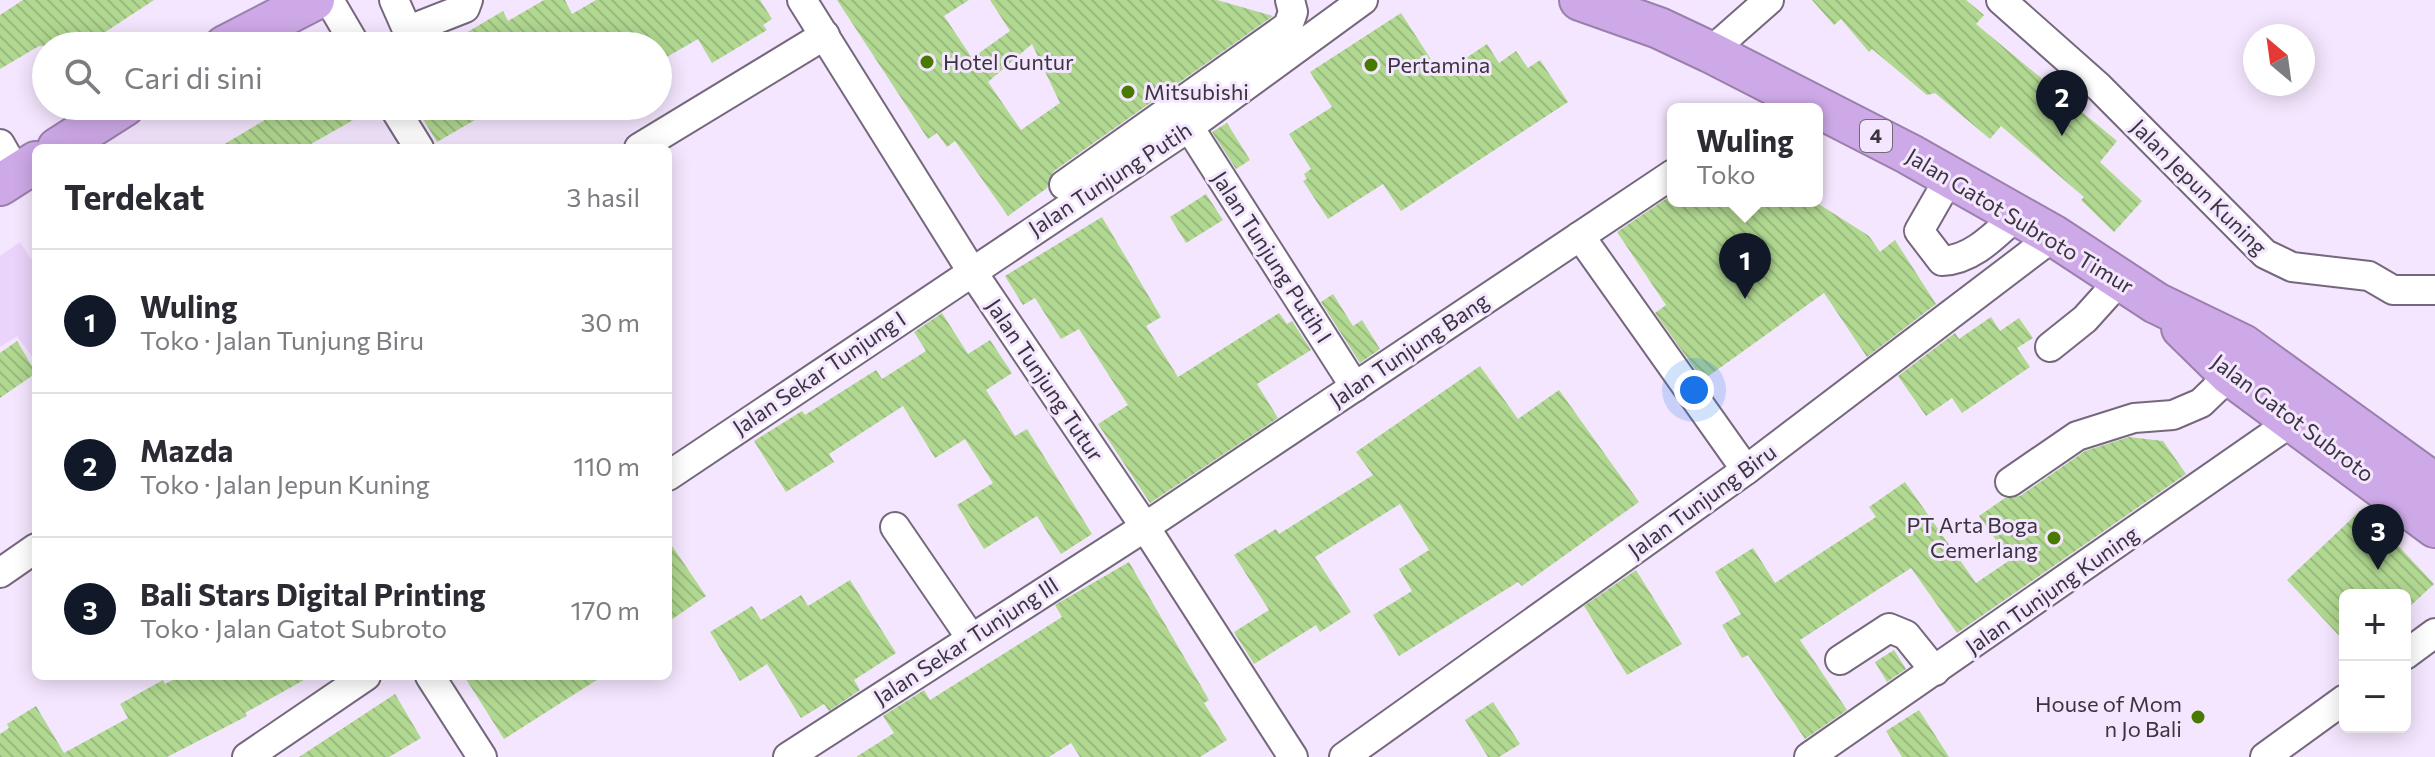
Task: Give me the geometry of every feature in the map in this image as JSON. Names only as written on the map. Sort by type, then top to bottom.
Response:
[{"type":"highway","points":[[252,32],[314,0]]},
{"type":"highway","name":"Jalan Gatot Subroto Timur","points":[[1580,0],[1659,28],[1710,52],[1779,100]]},
{"type":"highway","points":[[79,142],[106,120]]},
{"type":"highway","name":"Jalan Gatot Subroto Timur","points":[[1823,120],[1950,177],[2054,236],[2156,303],[2243,345],[2435,484]]},
{"type":"highway","name":"Jalan Gatot Subroto","points":[[2156,303],[2230,375],[2435,527]]},
{"type":"street","points":[[329,0],[348,32]]},
{"type":"street","points":[[394,0],[405,25],[414,28],[465,8],[468,0]]},
{"type":"street","name":"Jalan Tunjung Tutur","points":[[802,0],[971,270],[1145,527],[1293,757]]},
{"type":"street","points":[[1064,185],[1288,26],[1293,12],[1290,0]]},
{"type":"street","name":"Jalan Tunjung Putih","points":[[971,270],[1189,127],[1363,0]]},
{"type":"street","points":[[1710,52],[1769,0]]},
{"type":"street","name":"Jalan Jepun Kuning","points":[[2001,0],[2099,87],[2265,254],[2292,267],[2369,276],[2393,290],[2435,290]]},
{"type":"street","points":[[646,144],[825,35]]},
{"type":"street","points":[[402,120],[417,144]]},
{"type":"street","name":"Jalan Tunjung Putih I","points":[[1189,127],[1355,387]]},
{"type":"street","points":[[1950,177],[1919,231],[1942,261],[1956,260],[1989,241],[2016,216]]},
{"type":"street","name":"Jalan Tunjung Bang","points":[[1145,527],[1667,178]]},
{"type":"street","points":[[1580,236],[1746,470]]},
{"type":"street","name":"Jalan Tunjung Biru","points":[[1344,757],[1746,470],[2054,236]]},
{"type":"street","name":"Jalan Sekar Tunjung I","points":[[672,473],[971,270]]},
{"type":"street","points":[[2050,347],[2085,319],[2121,279]]},
{"type":"street","points":[[2010,482],[2077,436],[2134,418],[2173,415],[2201,403],[2230,375]]},
{"type":"street","name":"Jalan Tunjung Kuning","points":[[1809,757],[2294,420]]},
{"type":"street","points":[[895,527],[971,638]]},
{"type":"street","name":"Jalan Sekar Tunjung III","points":[[788,757],[1145,527]]},
{"type":"street","points":[[0,573],[32,551]]},
{"type":"street","points":[[1840,660],[1889,628],[1897,629],[1935,671]]},
{"type":"street","points":[[2411,651],[2435,633]]},
{"type":"street","points":[[247,757],[360,680]]},
{"type":"street","points":[[433,680],[482,757]]},
{"type":"street","points":[[2265,757],[2339,703]]},
{"type":"shaded area","points":[[20,242],[32,261],[32,357],[17,336],[0,347],[0,256]]},
{"type":"building","points":[[23,0],[154,0],[105,32],[32,32],[32,50],[0,69],[0,15]]},
{"type":"building","points":[[544,0],[565,0],[572,14],[596,0],[760,0],[772,19],[763,25],[767,30],[712,63],[698,39],[672,54],[672,32],[468,32],[503,11],[508,21]]},
{"type":"building","points":[[837,0],[969,0],[944,16],[972,58],[1010,31],[990,0],[1217,0],[1273,16],[1054,171],[1047,188],[1008,216],[955,141],[947,147],[937,133],[928,139]],"holes":[[[1032,44],[1060,103],[1021,130],[988,82]]]},
{"type":"building","points":[[1812,0],[1966,0],[1984,15],[1976,24],[2117,141],[2100,162],[2142,201],[2114,232],[2081,200],[2084,197],[2001,126],[1990,139],[1935,93],[1927,95],[1872,49],[1869,52],[1841,19],[1834,25]]},
{"type":"building","points":[[1401,13],[1441,75],[1487,44],[1499,63],[1516,51],[1528,68],[1540,60],[1568,102],[1401,211],[1383,184],[1328,219],[1303,181],[1307,179],[1304,174],[1311,169],[1289,134],[1332,107],[1310,72]]},
{"type":"building","points":[[265,120],[353,120],[311,144],[225,144]]},
{"type":"building","points":[[424,120],[475,120],[437,142]]},
{"type":"building","points":[[1227,123],[1250,160],[1236,169],[1212,132]]},
{"type":"building","points":[[1206,194],[1223,220],[1186,243],[1170,217]]},
{"type":"building","points":[[1667,198],[1667,207],[1823,207],[1869,236],[1880,252],[1895,240],[1936,304],[1867,357],[1824,293],[1703,380],[1655,313],[1666,305],[1617,232]]},
{"type":"building","points":[[1102,217],[1161,317],[1146,326],[1178,377],[1279,313],[1287,324],[1292,321],[1311,350],[1257,384],[1278,418],[1150,503],[1098,424],[1128,405],[1079,329],[1061,339],[1035,298],[1023,305],[1005,276]]},
{"type":"building","points":[[1333,294],[1353,326],[1362,320],[1380,349],[1360,363],[1321,302]]},
{"type":"building","points":[[942,313],[968,354],[990,340],[1012,373],[986,390],[1015,436],[1027,429],[1092,534],[1061,554],[1037,516],[984,549],[957,505],[993,483],[965,439],[935,458],[903,406],[829,454],[834,462],[786,492],[754,441],[802,411],[805,415],[876,370],[882,379],[926,351],[914,332]]},
{"type":"building","points":[[1991,317],[2000,331],[2019,318],[2033,338],[2017,348],[2030,367],[1962,413],[1952,398],[1926,416],[1898,376],[1955,333],[1959,339]]},
{"type":"building","points":[[17,341],[32,366],[32,376],[0,398],[0,353]]},
{"type":"building","points":[[1480,366],[1518,419],[1559,390],[1639,502],[1522,586],[1518,582],[1399,656],[1373,615],[1412,591],[1399,569],[1429,550],[1400,504],[1315,557],[1351,612],[1320,632],[1316,625],[1254,664],[1234,632],[1269,610],[1234,555],[1276,529],[1279,534],[1373,475],[1356,452]]},
{"type":"building","points":[[2129,437],[2163,441],[2186,474],[1957,633],[1911,568],[1800,640],[1847,710],[1805,739],[1748,655],[1742,658],[1722,625],[1741,614],[1715,572],[1753,548],[1775,583],[1876,517],[1869,507],[1905,482],[1976,583],[2010,560],[1979,516],[2005,498],[2020,496],[2085,451]]},
{"type":"building","points":[[2363,508],[2434,584],[2411,605],[2411,589],[2339,589],[2339,636],[2287,580]]},
{"type":"building","points":[[672,546],[706,596],[672,619]]},
{"type":"building","points":[[1129,562],[1209,700],[1204,703],[1227,740],[1200,757],[1080,757],[1071,743],[1049,757],[856,757],[894,733],[883,716],[924,690],[930,700],[1062,617],[1055,605]]},
{"type":"building","points":[[1636,570],[1682,644],[1627,675],[1584,606]]},
{"type":"building","points":[[850,580],[896,653],[854,680],[860,690],[829,711],[824,704],[801,718],[767,664],[740,681],[710,632],[752,606],[761,620],[801,595],[808,606]]},
{"type":"building","points":[[1894,650],[1906,669],[1887,682],[1875,662]]},
{"type":"building","points":[[163,680],[165,684],[172,680],[304,680],[245,713],[247,716],[167,757],[0,757],[0,734],[9,728],[7,724],[36,706],[64,753],[128,718],[120,704]]},
{"type":"building","points":[[467,680],[597,680],[504,739]]},
{"type":"building","points":[[395,694],[421,738],[389,757],[299,757]]},
{"type":"building","points":[[1493,702],[1520,744],[1499,757],[1488,757],[1465,720]]},
{"type":"building","points":[[1919,710],[1949,757],[1902,757],[1886,731]]},
{"type":"place","name":"Hotel Guntur","points":[[927,62]]},
{"type":"place","name":"Pertamina","points":[[1371,65]]},
{"type":"place","name":"Mitsubishi","points":[[1128,92]]},
{"type":"place","name":"Mazda","points":[[2062,136]]},
{"type":"place","name":"Wuling","points":[[1745,299]]},
{"type":"place","name":"PT Arta Boga Cemerlang","points":[[2054,538]]},
{"type":"place","name":"Bali Stars Digital Printing","points":[[2378,570]]},
{"type":"place","name":"House of Mom n Jo Bali","points":[[2198,717]]}]
